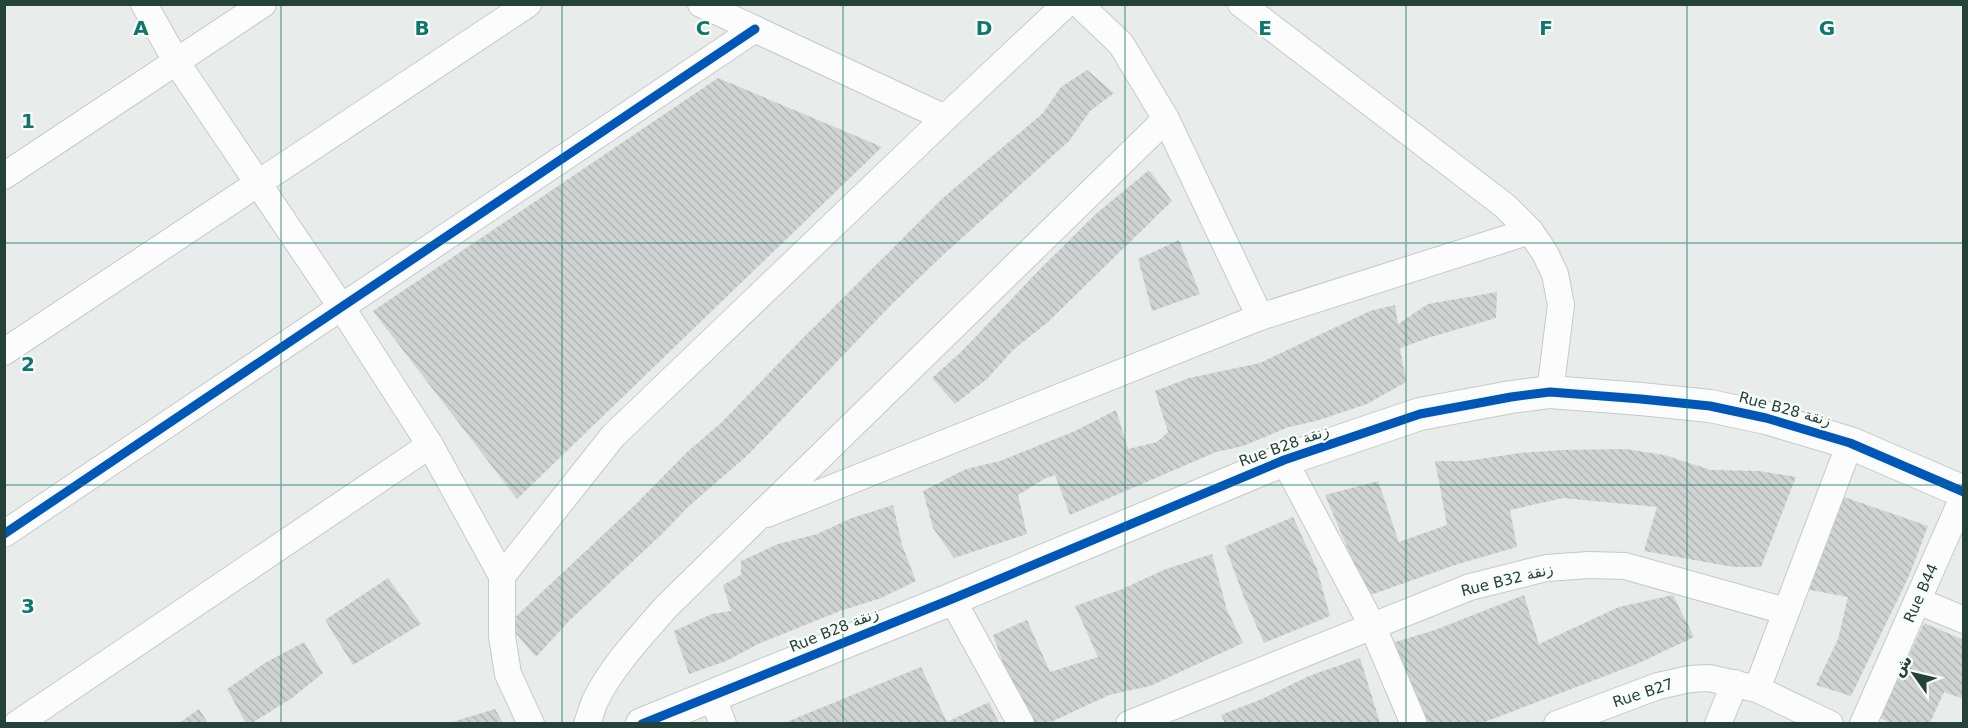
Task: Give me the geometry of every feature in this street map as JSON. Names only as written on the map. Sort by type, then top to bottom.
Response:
[{"type":"street","points":[[144,4],[177,63],[342,308],[430,445],[502,576],[502,636],[508,675],[531,723]]},
{"type":"street","points":[[4,176],[263,4]]},
{"type":"street","points":[[4,352],[528,4]]},
{"type":"street","points":[[701,4],[945,118]]},
{"type":"street","points":[[502,576],[613,436],[1066,4]]},
{"type":"street","points":[[1079,4],[1121,44],[1166,119],[1260,317]]},
{"type":"street","points":[[1241,4],[1505,206],[1530,231],[1545,253],[1554,274],[1561,305],[1550,392]]},
{"type":"street","points":[[4,534],[755,29]]},
{"type":"street","points":[[587,723],[595,701],[631,648],[666,607],[1166,119]]},
{"type":"street","points":[[755,519],[1260,317],[1530,231]]},
{"type":"street","name":"Rue B28 زنقة","points":[[642,723],[717,709],[952,598],[1284,460],[1420,414],[1511,397],[1550,392],[1710,406],[1766,418],[1850,443],[1964,494]]},
{"type":"street","points":[[1718,723],[1746,686],[1785,611],[1850,443]]},
{"type":"street","points":[[17,723],[430,445]]},
{"type":"street","points":[[1284,460],[1372,625],[1414,723]]},
{"type":"street","name":"Rue B44","points":[[1863,723],[1964,494]]},
{"type":"street","name":"Rue B32 زنقة","points":[[1129,723],[1470,587],[1546,568],[1589,565],[1625,566],[1785,611]]},
{"type":"street","points":[[952,598],[1021,723]]},
{"type":"street","points":[[1918,601],[1964,620]]},
{"type":"street","name":"Rue B27","points":[[1557,723],[1658,686],[1690,679],[1709,678],[1746,686],[1830,723]]},
{"type":"building","points":[[1087,70],[1114,93],[1090,111],[1070,140],[890,306],[750,453],[688,507],[570,620],[536,657],[508,624],[638,502],[686,453],[721,423],[944,197],[1043,113],[1061,87]]},
{"type":"building","points":[[718,78],[882,147],[517,499],[373,311]]},
{"type":"building","points":[[1149,170],[1172,201],[1047,323],[1013,350],[987,379],[955,404],[932,378],[961,352],[1097,213]]},
{"type":"building","points":[[1179,240],[1200,294],[1152,311],[1138,259]]},
{"type":"building","points":[[1497,292],[1496,318],[1400,348],[1406,382],[1367,404],[1316,421],[1289,427],[1243,446],[1216,452],[1070,515],[1055,475],[1046,478],[1018,495],[1027,534],[954,558],[933,528],[923,491],[966,469],[1000,461],[1075,431],[1116,410],[1128,449],[1157,442],[1168,432],[1155,391],[1189,378],[1260,363],[1370,311],[1395,305],[1398,324],[1428,304]]},
{"type":"building","points":[[1625,449],[1664,455],[1711,470],[1759,471],[1796,477],[1761,567],[1733,567],[1644,551],[1657,507],[1563,498],[1510,510],[1517,547],[1458,564],[1362,598],[1350,554],[1325,495],[1378,481],[1399,542],[1447,525],[1435,461],[1467,461],[1520,453],[1563,450]]},
{"type":"building","points":[[1844,497],[1928,526],[1909,576],[1851,696],[1816,685],[1838,639],[1848,597],[1805,589],[1828,541]]},
{"type":"building","points":[[893,505],[902,545],[916,581],[881,598],[840,611],[760,643],[726,661],[689,674],[674,631],[712,614],[731,611],[723,585],[741,575],[741,561],[778,544],[817,534],[852,518]]},
{"type":"building","points":[[1293,517],[1317,569],[1330,616],[1264,643],[1225,546]]},
{"type":"building","points":[[1212,554],[1227,610],[1243,643],[1150,686],[1109,695],[1049,723],[1025,723],[993,635],[1027,620],[1050,672],[1098,657],[1075,606],[1120,590],[1166,569]]},
{"type":"building","points":[[388,578],[421,624],[353,665],[325,620]]},
{"type":"building","points":[[1524,595],[1539,644],[1619,607],[1673,595],[1694,637],[1639,663],[1482,723],[1424,723],[1412,687],[1392,643],[1435,630]]},
{"type":"building","points":[[1924,623],[1964,640],[1964,699],[1944,692],[1930,723],[1891,723],[1880,718]]},
{"type":"building","points":[[304,642],[323,673],[292,698],[252,723],[246,723],[227,689],[265,663]]},
{"type":"building","points":[[1360,658],[1380,723],[1225,723],[1221,715],[1262,699],[1309,676]]},
{"type":"building","points":[[921,667],[947,722],[989,702],[999,723],[784,723]]},
{"type":"building","points":[[199,709],[208,723],[179,723]]},
{"type":"building","points":[[495,709],[503,723],[449,723]]},
{"type":"cycle path","points":[[4,534],[755,29]]},
{"type":"cycle path","points":[[642,724],[952,599],[1284,460],[1420,414],[1511,397],[1550,392],[1710,406],[1766,418],[1850,443],[1964,492]]}]
